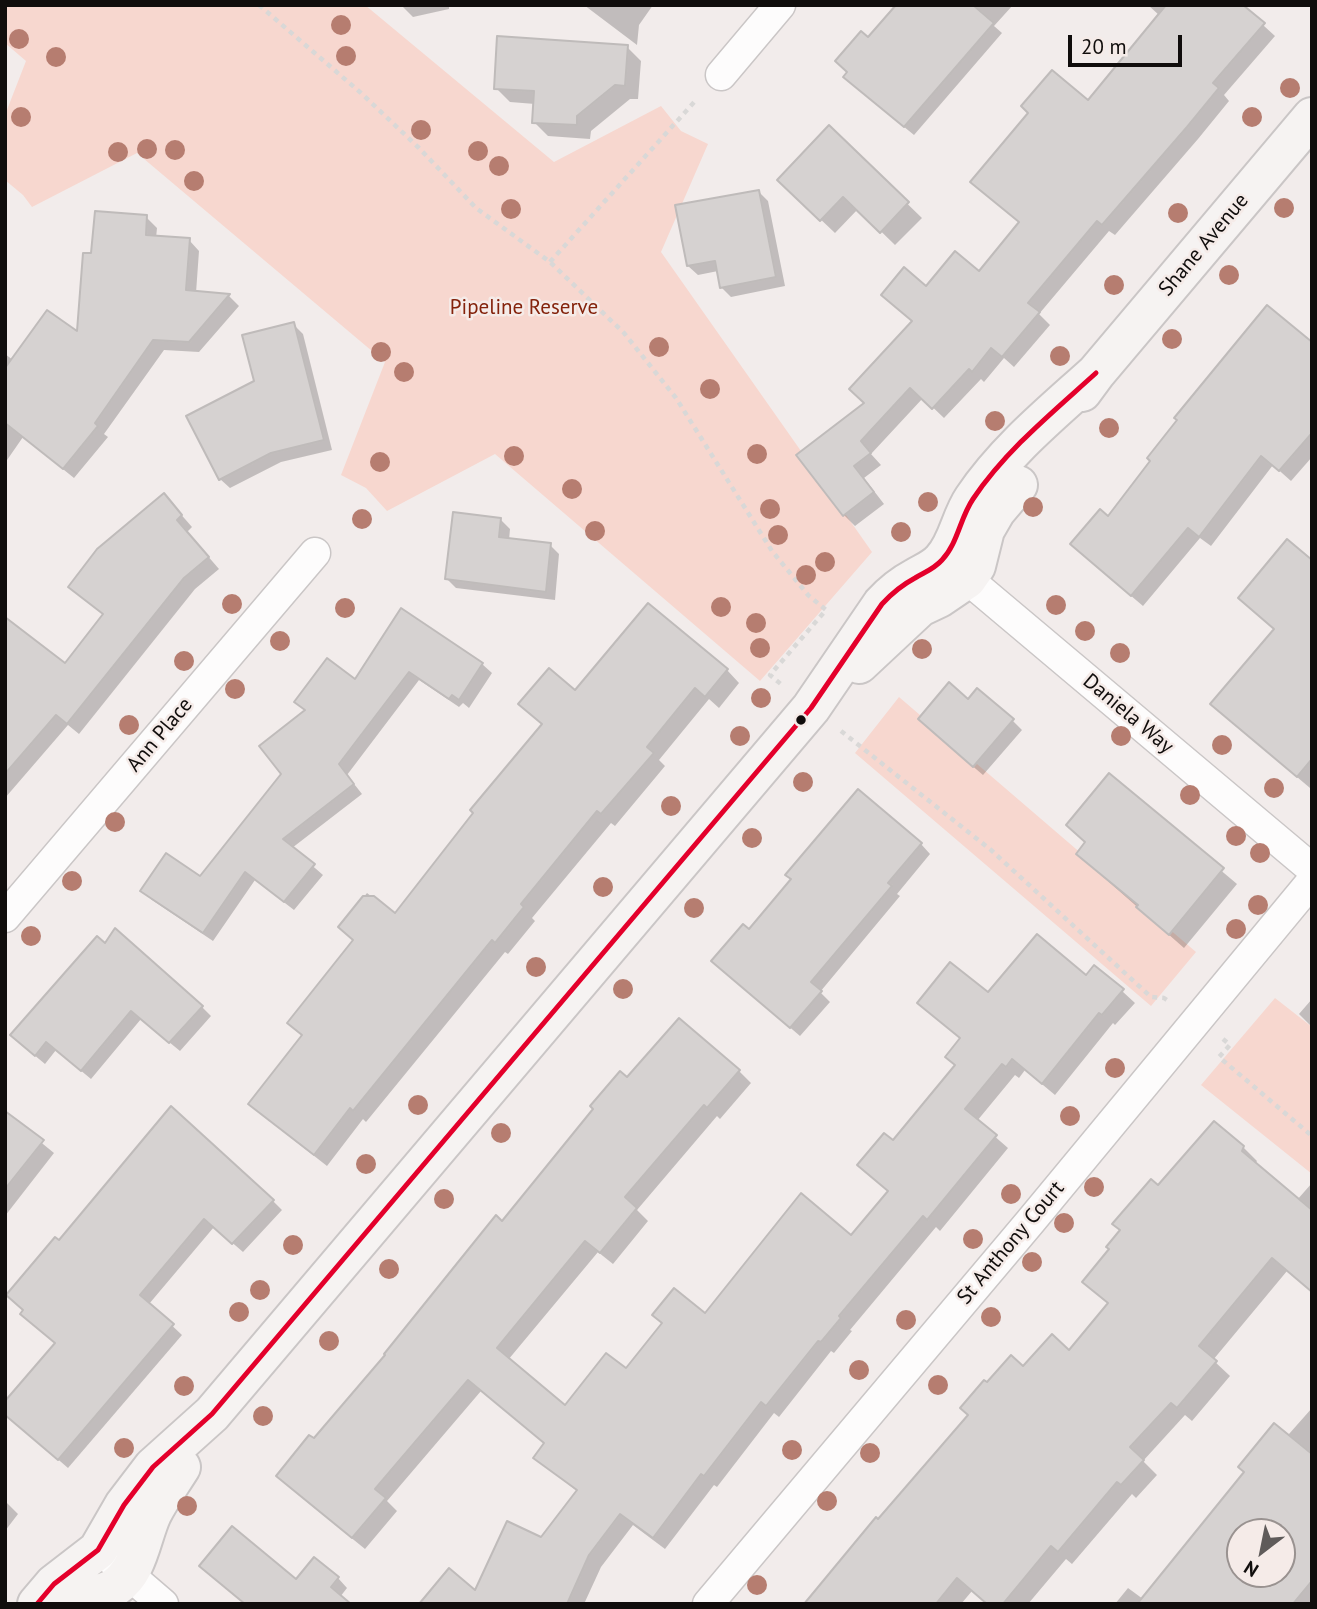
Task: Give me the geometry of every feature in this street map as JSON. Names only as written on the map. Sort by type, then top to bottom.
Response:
[{"type":"street","points":[[721,75],[780,5]]},
{"type":"street","name":"Shane Avenue","points":[[37,1604],[54,1584],[98,1550],[124,1505],[153,1467],[212,1414],[811,708],[881,604],[896,590],[930,571],[955,569],[953,545],[962,517],[982,488],[1014,449],[1096,373],[1312,117]]},
{"type":"street","name":"Ann Place","points":[[5,917],[315,553]]},
{"type":"street","name":"Daniela Way","points":[[955,569],[1312,869]]},
{"type":"street","name":"St Anthony Court","points":[[708,1604],[1030,1222],[1312,881]]},
{"type":"street","name":"Shane Avenue","points":[[128,1574],[141,1552],[143,1535],[153,1511],[212,1414]]},
{"type":"street","points":[[98,1550],[163,1604]]},
{"type":"street","points":[[75,1604],[117,1586],[128,1574]]},
{"type":"path","points":[[259,5],[361,93],[419,148],[476,208],[550,262],[624,333],[676,398],[772,551],[808,595],[827,610],[770,675],[991,850],[1151,997],[1164,998],[1198,1017],[1230,1045],[1219,1057],[1312,1136]]},
{"type":"path","points":[[550,262],[676,120],[721,75]]},
{"type":"green space","name":"Pipeline Reserve","points":[[5,5],[365,5],[554,162],[661,106],[681,131],[708,144],[661,252],[872,552],[760,681],[495,454],[387,511],[366,488],[341,475],[385,362],[137,153],[32,207],[23,195],[5,180],[5,115],[26,61],[5,43]]},
{"type":"green space","points":[[899,697],[1196,952],[1151,1006],[855,753]]},
{"type":"green space","points":[[1275,998],[1312,1027],[1312,1174],[1201,1085]]},
{"type":"building","points":[[896,5],[973,5],[994,23],[904,127],[843,77],[847,72],[835,61],[861,31],[868,37]]},
{"type":"building","points":[[1166,5],[1243,5],[1265,23],[1213,83],[1219,88],[1187,127],[1102,225],[1097,221],[1028,303],[1040,312],[1002,357],[991,348],[972,372],[969,369],[932,409],[910,388],[861,441],[871,453],[854,466],[874,492],[843,516],[796,455],[864,403],[849,389],[912,321],[881,295],[904,267],[926,286],[955,251],[979,271],[1019,222],[970,182],[1028,113],[1021,106],[1052,70],[1088,100]]},
{"type":"building","points":[[497,36],[628,45],[625,86],[615,85],[577,116],[577,125],[532,123],[534,91],[494,89]]},
{"type":"building","points":[[829,125],[909,202],[880,233],[843,197],[820,221],[777,180]]},
{"type":"building","points":[[759,190],[776,277],[720,288],[715,261],[687,266],[675,205]]},
{"type":"building","points":[[95,211],[147,215],[146,235],[190,238],[186,290],[230,294],[189,342],[153,340],[95,423],[98,426],[63,469],[5,423],[5,368],[47,310],[77,331],[83,253],[91,253]]},
{"type":"building","points":[[1267,305],[1312,342],[1312,433],[1279,471],[1261,456],[1199,537],[1188,528],[1131,596],[1070,544],[1100,509],[1108,516],[1150,461],[1147,458],[1177,420],[1174,418]]},
{"type":"building","points":[[294,322],[324,440],[271,453],[219,480],[186,416],[254,381],[242,335]]},
{"type":"building","points":[[164,493],[182,515],[177,520],[209,557],[184,578],[67,724],[56,715],[5,774],[5,617],[65,663],[103,614],[68,587],[97,549]]},
{"type":"building","points":[[453,512],[501,518],[499,537],[551,543],[546,592],[445,579]]},
{"type":"building","points":[[1287,539],[1312,560],[1312,759],[1297,777],[1210,704],[1274,629],[1238,598]]},
{"type":"building","points":[[648,603],[728,669],[705,697],[695,688],[647,747],[654,753],[601,814],[597,811],[521,904],[524,907],[495,943],[492,940],[353,1111],[350,1108],[314,1155],[248,1104],[302,1035],[287,1023],[353,940],[338,927],[363,896],[374,896],[395,913],[473,813],[470,810],[542,724],[518,704],[549,668],[575,690]]},
{"type":"building","points":[[401,608],[483,663],[459,700],[452,695],[449,699],[409,672],[339,764],[354,784],[283,839],[315,864],[284,902],[245,872],[203,933],[140,891],[166,853],[200,876],[281,774],[259,746],[305,710],[294,702],[327,658],[355,679]]},
{"type":"building","points":[[949,682],[968,699],[977,688],[1014,719],[973,767],[918,719]]},
{"type":"building","points":[[1109,773],[1224,868],[1169,935],[1136,907],[1138,905],[1076,854],[1085,842],[1066,825]]},
{"type":"building","points":[[858,789],[922,843],[888,883],[892,886],[811,982],[822,991],[790,1028],[711,961],[743,924],[749,929],[791,879],[785,875]]},
{"type":"building","points":[[115,928],[203,1006],[169,1043],[131,1011],[81,1071],[46,1042],[35,1056],[10,1035],[97,936],[105,943]]},
{"type":"building","points":[[1037,934],[1086,975],[1094,965],[1124,989],[1102,1015],[1099,1013],[1042,1084],[1012,1059],[1006,1067],[1002,1064],[965,1109],[997,1135],[927,1220],[923,1216],[766,1406],[761,1402],[704,1476],[701,1474],[653,1538],[620,1514],[589,1555],[567,1604],[419,1604],[449,1568],[475,1590],[507,1521],[541,1537],[577,1490],[533,1458],[544,1443],[468,1380],[375,1489],[386,1498],[352,1538],[276,1476],[309,1435],[314,1438],[385,1355],[496,1215],[502,1221],[593,1109],[590,1106],[620,1071],[627,1077],[679,1018],[740,1070],[707,1108],[704,1105],[625,1197],[637,1208],[600,1253],[585,1241],[497,1348],[565,1405],[606,1353],[626,1368],[662,1323],[652,1315],[674,1288],[705,1313],[801,1193],[851,1235],[888,1191],[857,1165],[884,1133],[893,1140],[955,1065],[945,1057],[960,1038],[917,1003],[950,962],[988,992]]},
{"type":"building","points":[[171,1106],[274,1200],[232,1244],[204,1219],[140,1295],[174,1324],[58,1460],[5,1415],[5,1401],[55,1343],[20,1314],[23,1310],[6,1295],[55,1237],[59,1240]]},
{"type":"building","points":[[5,1111],[44,1140],[5,1189]]},
{"type":"building","points":[[1214,1121],[1244,1146],[1242,1151],[1312,1210],[1312,1292],[1272,1258],[1199,1346],[1217,1361],[1177,1408],[1171,1403],[1130,1447],[1144,1460],[1121,1485],[1117,1482],[1058,1552],[1051,1546],[1003,1604],[987,1604],[957,1578],[936,1604],[804,1604],[876,1517],[878,1519],[968,1415],[960,1408],[984,1380],[987,1382],[1011,1355],[1023,1366],[1052,1334],[1069,1350],[1108,1303],[1082,1282],[1109,1249],[1106,1247],[1120,1230],[1112,1224],[1151,1179],[1158,1185]]},
{"type":"building","points":[[1274,1423],[1312,1454],[1312,1581],[1293,1604],[1137,1604],[1244,1472],[1238,1467]]},
{"type":"building","points":[[232,1526],[296,1579],[314,1557],[339,1577],[331,1587],[351,1604],[245,1604],[199,1566]]},
{"type":"transit line","points":[[37,1604],[54,1584],[98,1550],[124,1505],[153,1467],[212,1414],[811,708],[882,604],[901,586],[942,560],[952,546],[973,499],[1000,464],[1096,373]]}]
